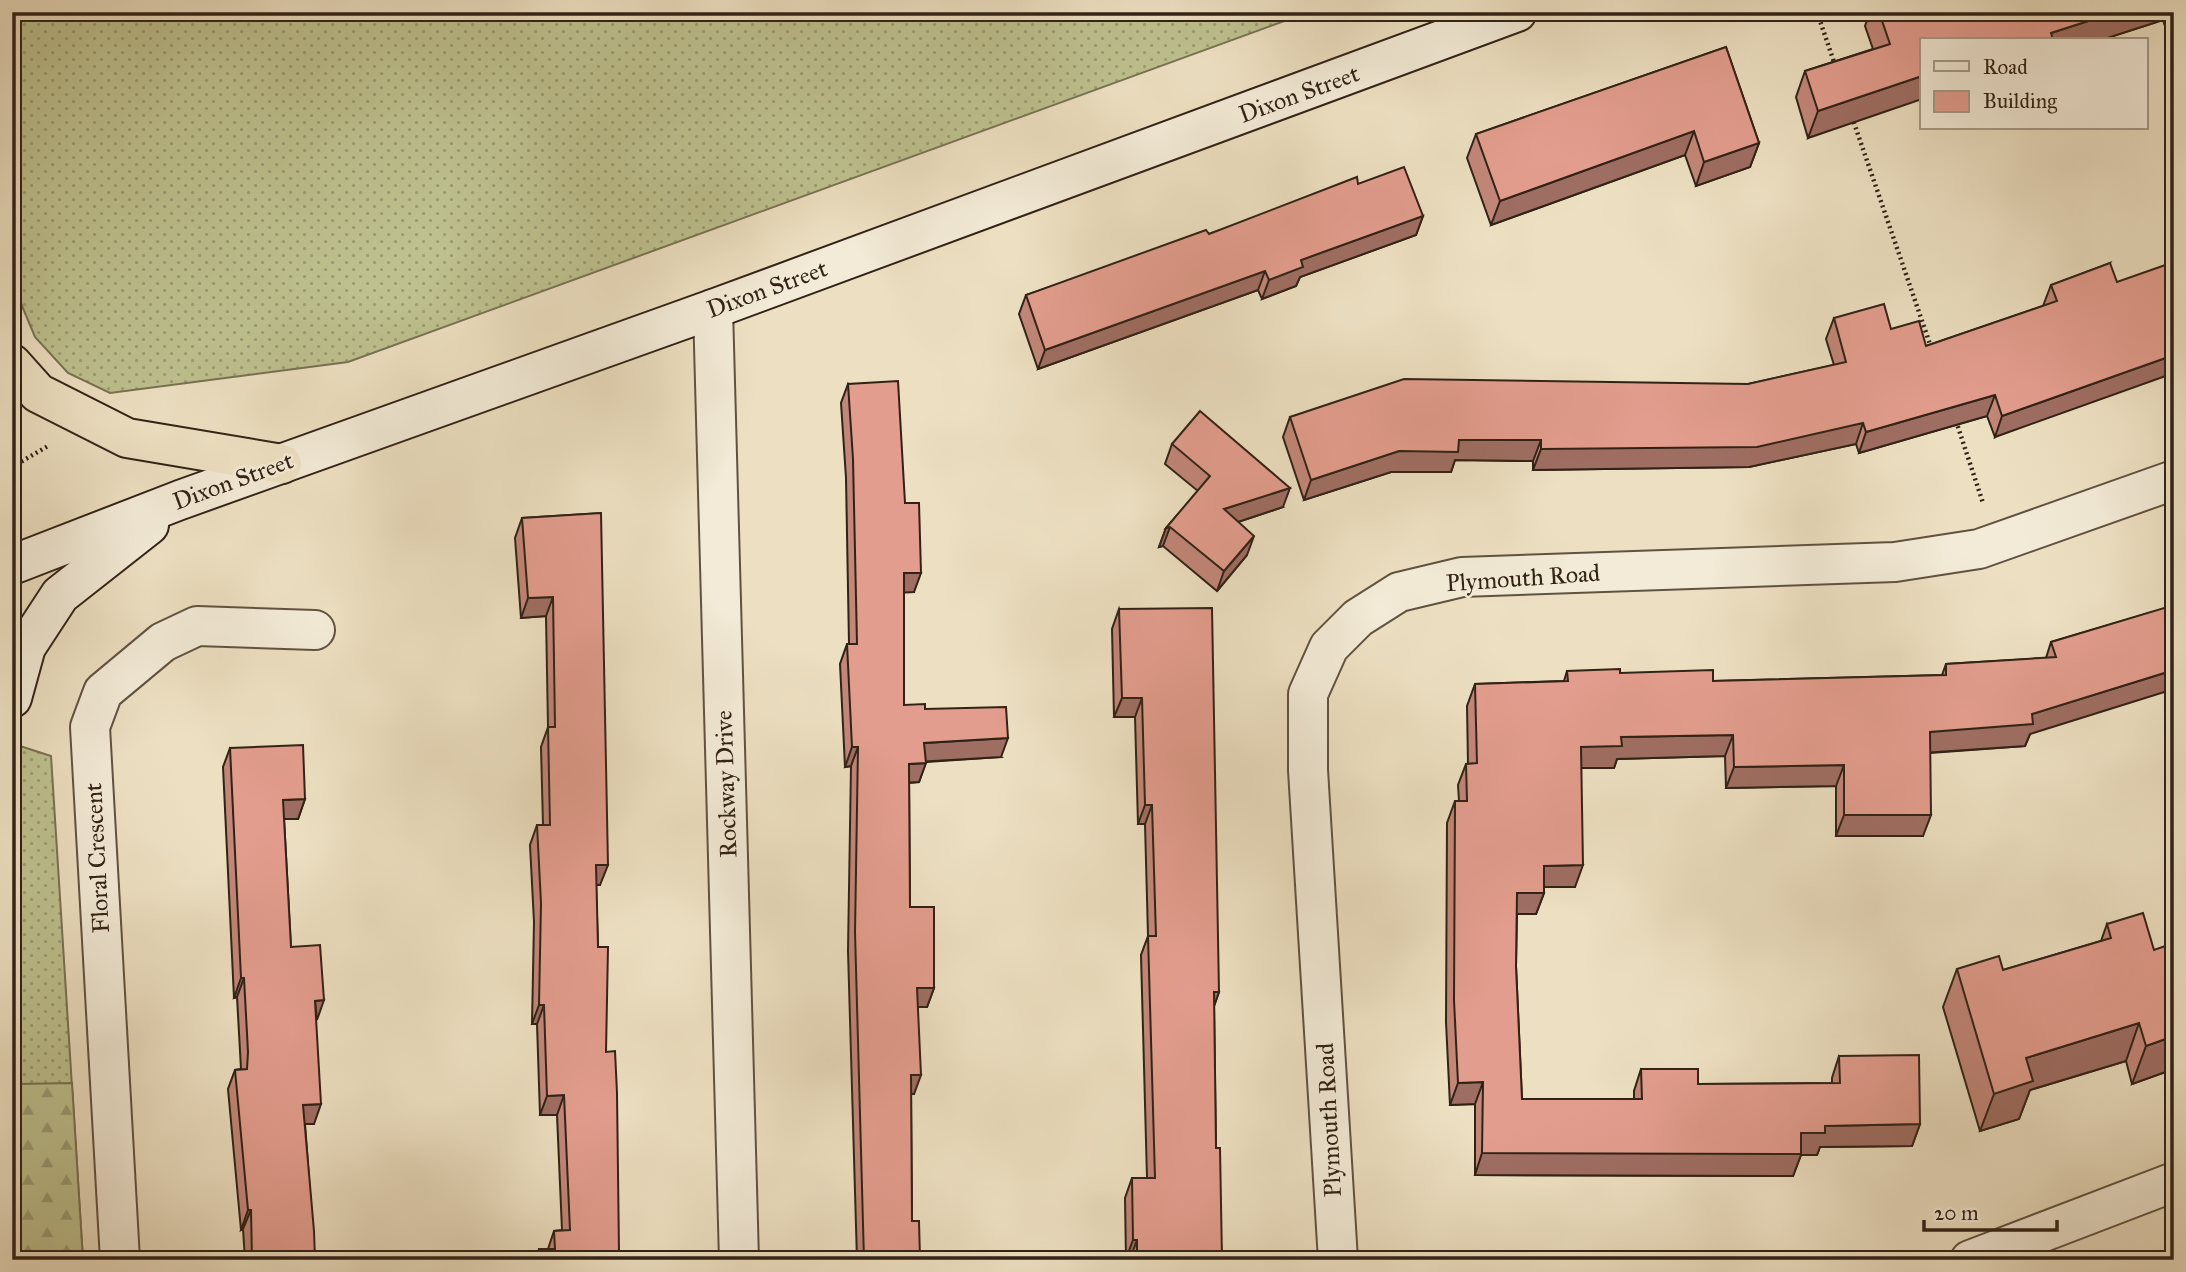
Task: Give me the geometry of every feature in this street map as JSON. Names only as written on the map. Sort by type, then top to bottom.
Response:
[{"type":"highway","points":[[12,365],[38,393],[127,438],[282,464]]},
{"type":"street","name":"Dixon Street","points":[[12,565],[180,500],[713,309],[1519,13]]},
{"type":"street","name":"Rockway Drive","points":[[713,309],[739,1260]]},
{"type":"street","name":"Plymouth Road","points":[[1338,1260],[1309,783],[1308,694],[1329,647],[1358,618],[1399,592],[1462,577],[1895,562],[1979,549],[2174,480]]},
{"type":"street","points":[[12,698],[26,647],[60,596],[180,500]]},
{"type":"street","name":"Floral Crescent","points":[[120,1260],[90,727],[103,692],[163,642],[197,626],[315,630]]},
{"type":"street","points":[[1970,1260],[2174,1182]]},
{"type":"path","points":[[1817,12],[1838,75]]},
{"type":"path","points":[[1851,113],[1934,359]]},
{"type":"path","points":[[1952,411],[1984,503]]},
{"type":"path","points":[[12,467],[55,442]]},
{"type":"green space","points":[[12,12],[1309,12],[348,362],[110,393],[68,373],[35,337],[12,282]]},
{"type":"green space","points":[[20,746],[51,756],[83,1260],[15,1260]]},
{"type":"green space","points":[[72,1083],[83,1260],[19,1260],[17,1084]]},
{"type":"building","points":[[1879,12],[2116,12],[2051,33],[2052,38],[1920,38],[1920,77],[1818,111],[1805,71],[1890,44]]},
{"type":"building","points":[[1726,47],[1759,143],[1704,162],[1694,131],[1500,201],[1476,134]]},
{"type":"building","points":[[1404,167],[1423,216],[1301,260],[1303,267],[1269,280],[1265,271],[1045,350],[1026,295],[1206,230],[1209,234],[1357,177],[1358,184]]},
{"type":"building","points":[[2174,262],[2174,355],[2002,416],[1995,395],[1866,432],[1863,423],[1757,447],[1541,449],[1541,440],[1459,440],[1458,452],[1399,451],[1311,480],[1290,417],[1404,379],[1748,384],[1846,362],[1834,318],[1884,304],[1891,329],[1919,321],[1926,346],[2057,301],[2051,285],[2110,263],[2117,282]]},
{"type":"building","points":[[898,381],[905,503],[919,503],[921,573],[904,573],[904,705],[925,704],[925,709],[1006,707],[1008,738],[924,743],[926,763],[909,764],[910,907],[934,907],[934,988],[917,988],[921,1075],[911,1075],[912,1221],[919,1221],[920,1258],[960,1257],[960,1260],[864,1260],[855,932],[858,747],[852,747],[847,644],[857,644],[853,459],[848,384]]},
{"type":"building","points":[[1200,411],[1290,488],[1224,509],[1254,536],[1224,571],[1170,527],[1166,528],[1210,476],[1172,444]]},
{"type":"building","points":[[601,513],[608,865],[596,865],[598,947],[608,947],[606,1052],[615,1051],[619,1252],[612,1253],[613,1260],[539,1260],[539,1249],[555,1249],[554,1231],[570,1230],[564,1095],[547,1096],[544,1005],[539,1005],[541,903],[537,825],[550,825],[548,727],[555,727],[553,597],[528,598],[522,518]]},
{"type":"building","points":[[2174,605],[2174,670],[2032,714],[2033,724],[1930,732],[1931,815],[1844,815],[1844,765],[1734,767],[1733,735],[1621,737],[1622,746],[1581,747],[1583,865],[1544,866],[1544,893],[1517,893],[1516,966],[1522,1099],[1642,1099],[1641,1069],[1698,1069],[1698,1084],[1840,1083],[1839,1056],[1919,1055],[1920,1124],[1825,1126],[1825,1133],[1801,1133],[1801,1154],[1482,1153],[1483,1082],[1458,1083],[1454,1000],[1455,801],[1467,801],[1466,764],[1477,763],[1475,684],[1568,681],[1567,671],[1620,669],[1620,673],[1713,670],[1713,681],[1946,675],[1946,664],[2056,657],[2051,642]]},
{"type":"building","points":[[1212,608],[1219,992],[1214,992],[1216,1148],[1220,1148],[1222,1260],[1137,1260],[1137,1240],[1133,1240],[1132,1178],[1155,1178],[1148,936],[1156,936],[1152,805],[1145,805],[1142,698],[1122,698],[1119,609]]},
{"type":"building","points":[[303,745],[305,799],[283,800],[291,947],[320,945],[324,1000],[315,1001],[321,1104],[303,1105],[315,1260],[252,1260],[251,1210],[248,1210],[235,1070],[247,1069],[248,1052],[244,978],[241,978],[230,748]]},
{"type":"building","points":[[2143,913],[2154,950],[2174,943],[2174,1036],[2146,1046],[2139,1023],[2026,1058],[2033,1081],[1994,1094],[1957,969],[1999,956],[2003,970],[2111,938],[2107,924]]}]
